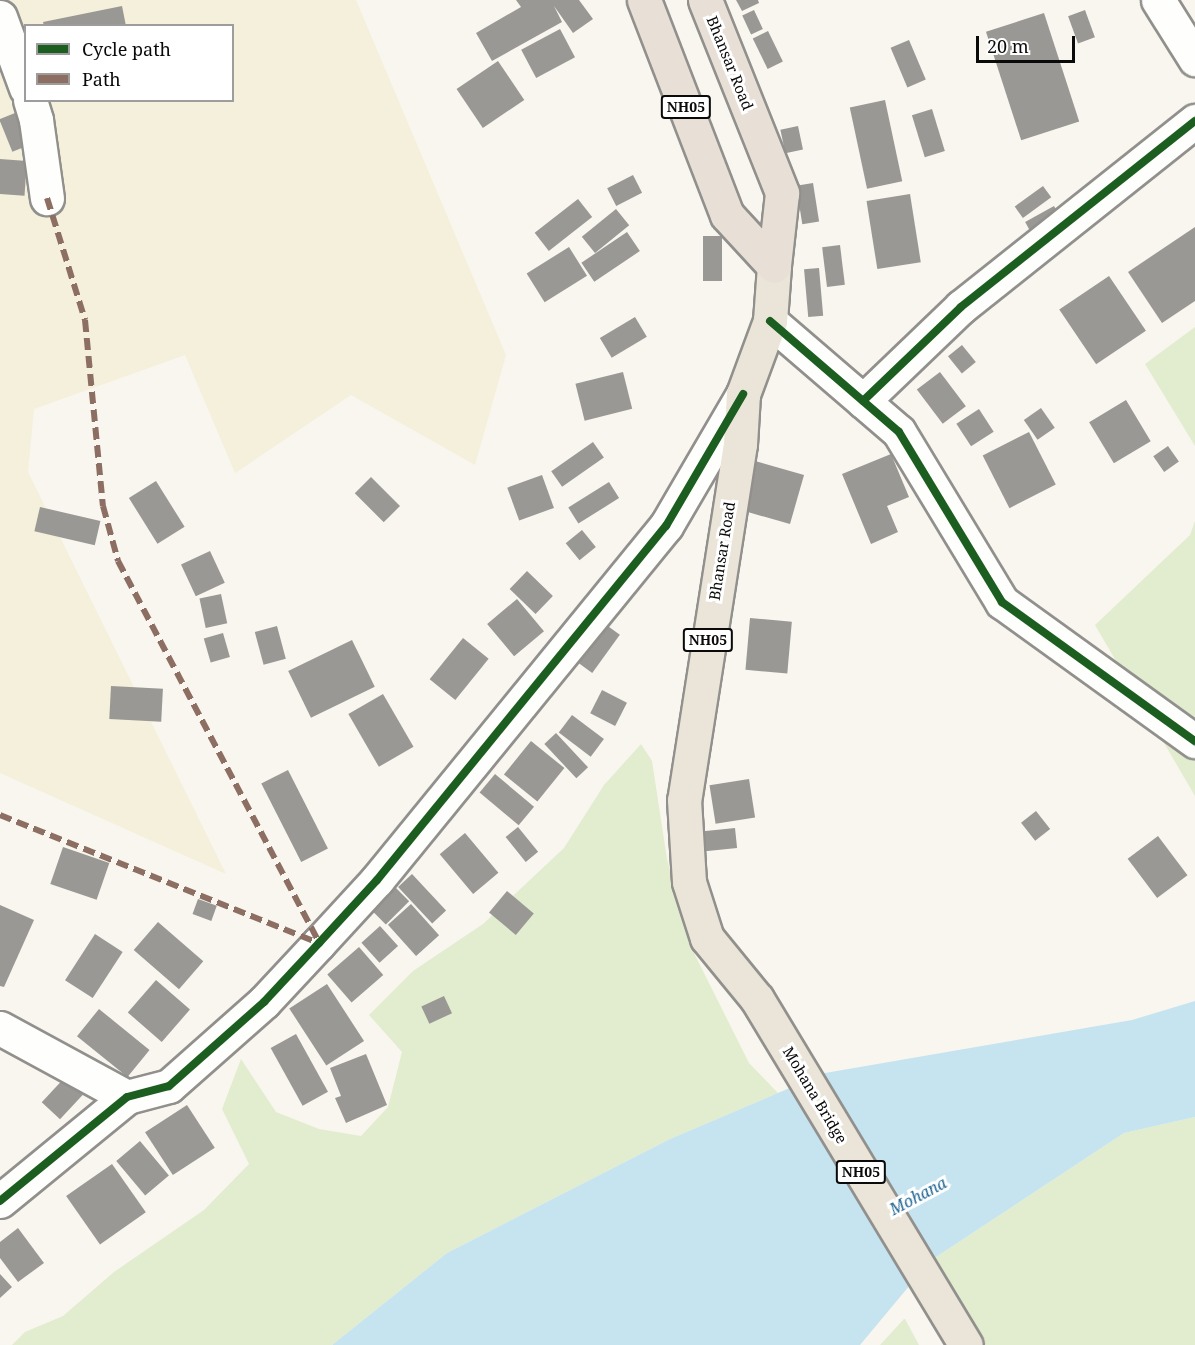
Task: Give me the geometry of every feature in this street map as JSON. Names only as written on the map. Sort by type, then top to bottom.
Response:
[{"type":"highway","name":"NH05","points":[[644,0],[727,215],[774,266]]},
{"type":"highway","name":"Bhansar Road","points":[[705,0],[782,193],[774,266]]},
{"type":"main road","name":"Bhansar Road","points":[[757,999],[707,938],[688,882],[684,800],[740,444],[742,394],[770,321],[774,266]]},
{"type":"main road","name":"Mohana Bridge","points":[[757,999],[966,1345]]},
{"type":"street","points":[[1158,0],[1195,59]]},
{"type":"street","points":[[0,17],[24,83]]},
{"type":"street","points":[[31,102],[36,120],[47,198]]},
{"type":"street","points":[[863,401],[961,308],[1195,121]]},
{"type":"street","points":[[770,321],[899,432],[1002,602],[1195,741]]},
{"type":"street","points":[[0,1202],[127,1097],[169,1086],[264,1002],[377,880],[666,526],[742,394]]},
{"type":"street","points":[[0,1028],[127,1097]]},
{"type":"shaded area","points":[[0,0],[356,0],[506,355],[475,465],[351,395],[235,473],[185,355],[34,409],[28,472],[226,874],[0,773]]},
{"type":"green space","points":[[1195,327],[1195,446],[1145,364]]},
{"type":"green space","points":[[1195,521],[1195,796],[1095,625],[1190,535]]},
{"type":"green space","points":[[641,744],[652,761],[667,859],[690,945],[749,1063],[778,1093],[670,1139],[447,1253],[332,1345],[12,1345],[25,1332],[63,1316],[114,1272],[204,1210],[249,1164],[222,1109],[241,1059],[276,1112],[319,1129],[361,1136],[388,1107],[402,1052],[369,1015],[413,971],[483,924],[564,848],[604,785]]},
{"type":"green space","points":[[1195,1117],[1195,1345],[982,1345],[930,1261],[1124,1133]]},
{"type":"green space","points":[[904,1319],[919,1345],[880,1345]]},
{"type":"water","name":"Mohana","points":[[1195,1001],[1195,1117],[1124,1133],[930,1261],[860,1345],[332,1345],[447,1253],[670,1139],[825,1073],[1132,1020]]},
{"type":"building","points":[[516,0],[579,0],[593,19],[573,33],[554,6],[562,22],[492,61],[476,33],[521,7]]},
{"type":"building","points":[[736,0],[758,0],[759,3],[742,11]]},
{"type":"building","points":[[122,6],[126,24],[44,24],[43,22]]},
{"type":"building","points":[[754,10],[763,29],[751,35],[742,15]]},
{"type":"building","points":[[1085,10],[1095,37],[1078,43],[1068,16]]},
{"type":"building","points":[[1044,13],[1079,121],[1021,140],[986,32]]},
{"type":"building","points":[[560,29],[575,57],[536,78],[521,50]]},
{"type":"building","points":[[768,31],[783,62],[768,69],[753,38]]},
{"type":"building","points":[[909,40],[926,80],[907,87],[891,48]]},
{"type":"building","points":[[498,61],[524,100],[483,128],[457,89]]},
{"type":"building","points":[[885,100],[902,181],[867,189],[850,107]]},
{"type":"building","points":[[932,109],[945,151],[925,157],[912,115]]},
{"type":"building","points":[[15,113],[28,145],[12,152],[0,119]]},
{"type":"building","points":[[798,126],[803,149],[785,153],[780,130]]},
{"type":"building","points":[[0,159],[27,161],[24,196],[0,194]]},
{"type":"building","points":[[633,175],[642,193],[616,206],[607,188]]},
{"type":"building","points":[[813,183],[819,222],[802,224],[796,186]]},
{"type":"building","points":[[1043,186],[1051,197],[1023,218],[1015,207]]},
{"type":"building","points":[[910,194],[921,262],[877,269],[867,201]]},
{"type":"building","points":[[578,199],[592,217],[549,251],[535,233]]},
{"type":"building","points":[[1054,206],[1059,215],[1030,231],[1025,222]]},
{"type":"building","points":[[616,209],[629,225],[595,253],[582,237]]},
{"type":"building","points":[[1195,227],[1195,301],[1162,323],[1128,272]]},
{"type":"building","points":[[627,232],[640,251],[594,282],[581,263]]},
{"type":"building","points":[[703,236],[722,236],[722,281],[703,281]]},
{"type":"building","points":[[840,245],[845,285],[827,287],[822,247]]},
{"type":"building","points":[[569,247],[587,276],[545,302],[527,273]]},
{"type":"building","points":[[819,268],[823,316],[808,317],[804,269]]},
{"type":"building","points":[[1109,276],[1146,331],[1096,364],[1059,310]]},
{"type":"building","points":[[635,317],[647,337],[612,358],[600,338]]},
{"type":"building","points":[[962,345],[976,362],[962,373],[948,356]]},
{"type":"building","points":[[623,372],[632,409],[585,421],[575,384]]},
{"type":"building","points":[[940,372],[966,406],[943,424],[917,389]]},
{"type":"building","points":[[1126,400],[1151,441],[1114,463],[1089,422]]},
{"type":"building","points":[[1041,408],[1055,428],[1038,440],[1024,420]]},
{"type":"building","points":[[979,409],[994,432],[971,446],[956,424]]},
{"type":"building","points":[[1029,432],[1056,485],[1009,508],[983,456]]},
{"type":"building","points":[[593,442],[604,458],[562,487],[551,471]]},
{"type":"building","points":[[1168,446],[1179,462],[1164,472],[1153,456]]},
{"type":"building","points":[[891,454],[909,497],[887,506],[898,532],[871,544],[842,474]]},
{"type":"building","points":[[755,461],[804,475],[790,524],[741,510]]},
{"type":"building","points":[[542,475],[554,508],[519,521],[507,488]]},
{"type":"building","points":[[371,477],[400,506],[384,522],[355,493]]},
{"type":"building","points":[[156,481],[185,527],[157,544],[129,498]]},
{"type":"building","points":[[609,482],[619,498],[578,524],[568,507]]},
{"type":"building","points":[[40,507],[100,521],[95,545],[34,531]]},
{"type":"building","points":[[582,530],[596,547],[580,560],[566,543]]},
{"type":"building","points":[[210,551],[225,583],[196,596],[181,565]]},
{"type":"building","points":[[527,571],[553,596],[536,614],[510,589]]},
{"type":"building","points":[[221,594],[227,623],[206,628],[199,599]]},
{"type":"building","points":[[517,599],[544,631],[514,656],[487,624]]},
{"type":"building","points":[[750,618],[792,622],[787,673],[745,670]]},
{"type":"building","points":[[598,619],[620,635],[592,673],[570,657]]},
{"type":"building","points":[[277,626],[286,659],[264,665],[255,632]]},
{"type":"building","points":[[223,633],[230,657],[211,663],[204,639]]},
{"type":"building","points":[[463,638],[489,659],[455,700],[430,679]]},
{"type":"building","points":[[352,640],[375,687],[311,718],[288,671]]},
{"type":"building","points":[[111,686],[163,689],[161,722],[109,719]]},
{"type":"building","points":[[602,690],[627,703],[615,726],[590,713]]},
{"type":"building","points":[[383,694],[414,747],[379,767],[348,714]]},
{"type":"building","points":[[572,715],[604,739],[591,757],[559,733]]},
{"type":"building","points":[[556,733],[588,767],[576,778],[544,744]]},
{"type":"building","points":[[531,741],[564,768],[537,801],[504,774]]},
{"type":"building","points":[[288,770],[328,848],[301,862],[261,784]]},
{"type":"building","points":[[495,774],[534,807],[519,825],[480,792]]},
{"type":"building","points":[[749,779],[755,818],[716,824],[709,785]]},
{"type":"building","points":[[1036,811],[1050,829],[1035,841],[1021,823]]},
{"type":"building","points":[[518,827],[538,852],[526,862],[506,837]]},
{"type":"building","points":[[735,828],[737,848],[705,851],[703,831]]},
{"type":"building","points":[[465,833],[498,873],[473,894],[440,854]]},
{"type":"building","points":[[1158,836],[1187,875],[1157,898],[1128,859]]},
{"type":"building","points":[[63,847],[109,863],[97,900],[50,884]]},
{"type":"building","points":[[412,874],[446,911],[432,924],[398,887]]},
{"type":"building","points":[[395,887],[409,901],[386,924],[372,910]]},
{"type":"building","points":[[507,891],[534,913],[516,935],[489,912]]},
{"type":"building","points":[[198,899],[217,906],[211,921],[193,914]]},
{"type":"building","points":[[411,904],[439,935],[416,956],[388,925]]},
{"type":"building","points":[[0,905],[34,920],[4,987],[0,986]]},
{"type":"building","points":[[158,922],[203,961],[179,989],[134,950]]},
{"type":"building","points":[[380,926],[398,946],[379,963],[361,943]]},
{"type":"building","points":[[95,934],[123,952],[93,998],[65,980]]},
{"type":"building","points":[[359,947],[383,975],[352,1002],[327,975]]},
{"type":"building","points":[[156,980],[190,1010],[162,1042],[128,1012]]},
{"type":"building","points":[[327,984],[364,1041],[326,1066],[289,1009]]},
{"type":"building","points":[[444,996],[452,1013],[429,1024],[421,1007]]},
{"type":"building","points":[[99,1009],[150,1050],[127,1077],[77,1036]]},
{"type":"building","points":[[296,1034],[328,1092],[303,1106],[271,1048]]},
{"type":"building","points":[[366,1054],[387,1105],[346,1123],[335,1098],[341,1096],[330,1068]]},
{"type":"building","points":[[69,1073],[87,1090],[60,1119],[42,1102]]},
{"type":"building","points":[[187,1105],[215,1148],[173,1175],[145,1132]]},
{"type":"building","points":[[140,1141],[169,1175],[145,1195],[116,1161]]},
{"type":"building","points":[[112,1164],[146,1212],[100,1244],[66,1196]]},
{"type":"building","points":[[18,1228],[44,1263],[18,1282],[0,1258],[0,1242]]},
{"type":"building","points":[[0,1274],[12,1287],[0,1298]]},
{"type":"marked path","points":[[47,198],[85,320],[103,506],[118,561],[319,943]]},
{"type":"marked path","points":[[0,815],[319,943]]},
{"type":"cycle path","points":[[863,401],[961,307],[1195,121]]},
{"type":"cycle path","points":[[770,321],[899,432],[1002,602],[1195,741]]},
{"type":"cycle path","points":[[0,1201],[127,1097],[169,1086],[264,1002],[319,943],[377,880],[666,526],[743,394]]}]
